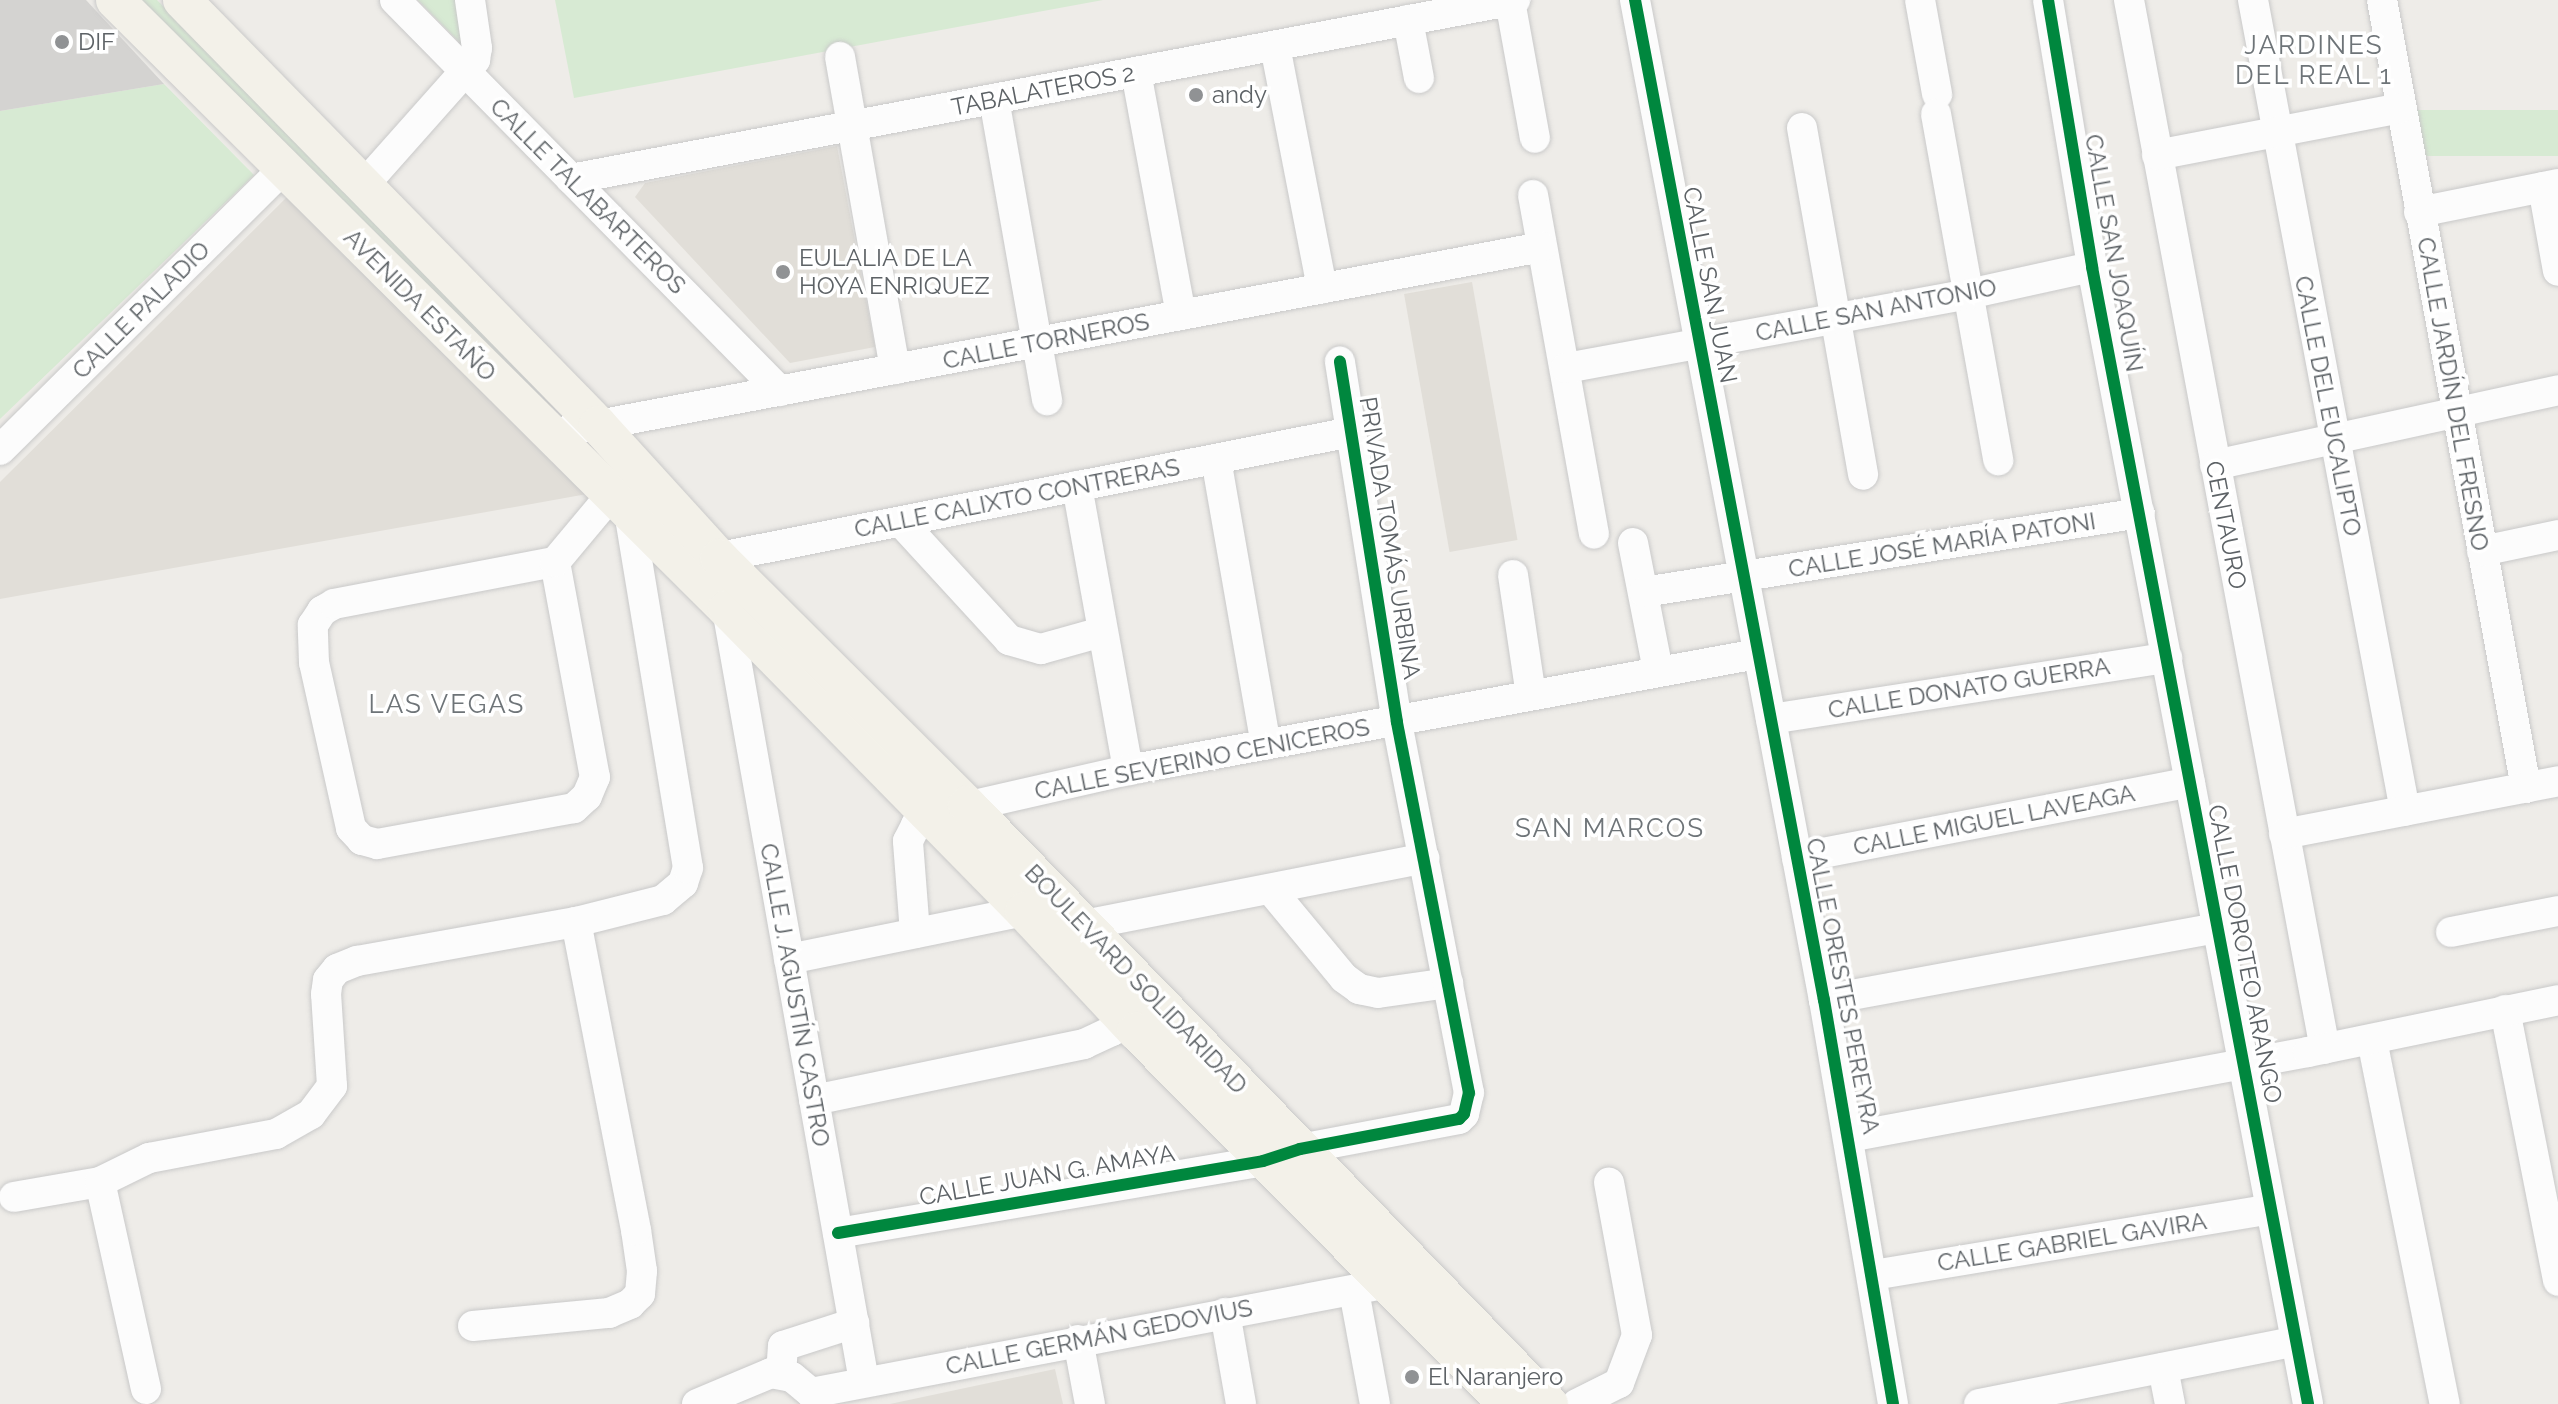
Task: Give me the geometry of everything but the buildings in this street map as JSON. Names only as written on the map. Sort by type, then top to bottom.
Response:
[{"type":"main road","name":"AVENIDA ESTAÑO","points":[[115,0],[727,609]]},
{"type":"main road","name":"AVENIDA ESTAÑO","points":[[182,0],[598,425],[719,558]]},
{"type":"main road","name":"BOULEVARD SOLIDARIDAD","points":[[719,558],[967,805],[1300,1149],[1479,1355],[1507,1404]]},
{"type":"main road","name":"BOULEVARD SOLIDARIDAD","points":[[727,609],[1024,911],[1263,1161],[1372,1287],[1549,1404]]},
{"type":"street","name":"CALLE TALABARTEROS","points":[[395,0],[780,391]]},
{"type":"street","points":[[363,186],[475,60],[477,48],[470,0]]},
{"type":"street","points":[[1512,0],[1535,138]]},
{"type":"street","name":"TABALATEROS 2","points":[[571,179],[1512,0]]},
{"type":"street","name":"CALLE SAN JUAN","points":[[1635,0],[1697,343],[1745,577]]},
{"type":"street","points":[[1920,0],[1998,460]]},
{"type":"street","name":"CALLE SAN JOAQUÍN","points":[[2048,0],[2092,267],[2140,513]]},
{"type":"street","name":"CENTAURO","points":[[2129,0],[2325,1049]]},
{"type":"street","name":"CALLE DEL EUCALIPTO","points":[[2253,0],[2405,811]]},
{"type":"street","name":"CALLE JARDÍN DEL FRESNO","points":[[2382,0],[2526,788]]},
{"type":"street","points":[[1408,20],[1419,78]]},
{"type":"street","points":[[1275,46],[1322,288]]},
{"type":"street","points":[[840,57],[895,369]]},
{"type":"street","points":[[1136,72],[1181,315]]},
{"type":"street","points":[[994,99],[1047,400]]},
{"type":"street","points":[[2157,155],[2400,108]]},
{"type":"street","points":[[1802,128],[1863,475]]},
{"type":"street","name":"CALLE PALADIO","points":[[0,450],[283,169]]},
{"type":"street","points":[[2419,212],[2550,186],[2558,271]]},
{"type":"street","points":[[1533,195],[1594,534]]},
{"type":"street","name":"CALLE TORNEROS","points":[[550,434],[1542,247]]},
{"type":"street","name":"CALLE SAN ANTONIO","points":[[1566,368],[1969,294],[2092,267]]},
{"type":"street","name":"PRIVADA TOMÁS URBINA","points":[[1340,361],[1397,722],[1448,983]]},
{"type":"street","points":[[2215,465],[2558,390]]},
{"type":"street","name":"CALLE CALIXTO CONTRERAS","points":[[682,565],[1351,432]]},
{"type":"street","points":[[1216,459],[1266,745]]},
{"type":"street","points":[[1077,486],[1128,770]]},
{"type":"street","points":[[555,562],[595,777],[587,796],[574,808],[377,844],[362,840],[351,828],[314,663],[313,625],[322,611],[334,604],[555,562],[620,504]]},
{"type":"street","points":[[14,1197],[100,1182],[149,1158],[276,1134],[311,1114],[332,1086],[326,994],[328,980],[337,969],[357,961],[576,922],[663,900],[683,883],[688,868],[620,504]]},
{"type":"street","name":"CALLE JOSÉ MARÍA PATONI","points":[[1644,592],[2140,513]]},
{"type":"street","name":"CALLE DOROTEO ARANGO","points":[[2140,513],[2308,1404]]},
{"type":"street","points":[[901,522],[1009,640],[1041,649],[1102,632]]},
{"type":"street","points":[[2482,551],[2558,535]]},
{"type":"street","points":[[1633,543],[1658,671]]},
{"type":"street","points":[[1513,575],[1531,695]]},
{"type":"street","name":"CALLE ORESTES PEREYRA","points":[[1745,577],[1849,1137],[1893,1404]]},
{"type":"street","name":"CALLE J. AGUSTÍN CASTRO","points":[[727,609],[864,1381]]},
{"type":"street","name":"CALLE SEVERINO CENICEROS","points":[[930,815],[1128,770],[1757,654]]},
{"type":"street","name":"CALLE DONATO GUERRA","points":[[1771,719],[2167,658]]},
{"type":"street","points":[[2284,834],[2558,781]]},
{"type":"street","name":"CALLE MIGUEL LAVEAGA","points":[[1797,858],[2190,782]]},
{"type":"street","points":[[915,933],[908,841],[916,825],[930,815]]},
{"type":"street","points":[[1084,925],[1424,858]]},
{"type":"street","points":[[1271,890],[1344,978],[1359,989],[1378,993],[1448,983]]},
{"type":"street","points":[[789,959],[1024,911]]},
{"type":"street","points":[[2451,932],[2558,911]]},
{"type":"street","points":[[473,1326],[609,1313],[630,1304],[640,1294],[642,1271],[636,1230],[576,922]]},
{"type":"street","points":[[1824,1000],[2218,928]]},
{"type":"street","name":"CALLE JUAN G. AMAYA","points":[[838,1233],[1263,1161],[1300,1149],[1459,1119],[1464,1114],[1469,1093],[1448,983]]},
{"type":"street","points":[[814,1100],[1084,1044],[1112,1031],[1142,984]]},
{"type":"street","points":[[1849,1137],[2372,1040],[2558,1000]]},
{"type":"street","points":[[2505,1010],[2546,1143],[2558,1281]]},
{"type":"street","points":[[2372,1040],[2445,1404]]},
{"type":"street","points":[[100,1182],[146,1389]]},
{"type":"street","points":[[1577,1404],[1619,1383],[1637,1335],[1609,1183]]},
{"type":"street","name":"CALLE GABRIEL GAVIRA","points":[[1873,1275],[2271,1209]]},
{"type":"street","points":[[1372,1287],[1375,1404]]},
{"type":"street","name":"CALLE GERMÁN GEDOVIUS","points":[[811,1399],[864,1381],[1372,1287]]},
{"type":"street","points":[[1225,1313],[1241,1404]]},
{"type":"street","points":[[781,1374],[783,1346],[854,1323]]},
{"type":"street","points":[[1078,1340],[1090,1404]]},
{"type":"street","points":[[1979,1404],[2296,1341]]},
{"type":"street","points":[[2163,1368],[2170,1404]]},
{"type":"street","points":[[697,1404],[762,1376],[781,1374],[792,1377],[811,1399]]},
{"type":"shaded area","name":"EULALIA DE LA HOYA ENRIQUEZ","points":[[837,146],[875,347],[790,363],[635,197],[645,183]]},
{"type":"shaded area","points":[[290,194],[587,494],[0,599],[0,482]]},
{"type":"shaded area","points":[[1472,282],[1517,540],[1450,552],[1404,294]]},
{"type":"shaded area","points":[[1055,1369],[1063,1404],[890,1404]]},
{"type":"green space","points":[[140,0],[157,0],[559,406],[548,415]]},
{"type":"green space","points":[[418,0],[458,0],[467,50]]},
{"type":"green space","points":[[555,0],[1103,0],[574,98]]},
{"type":"green space","points":[[164,84],[254,175],[0,419],[0,111]]},
{"type":"green space","points":[[2417,110],[2558,110],[2558,156],[2417,156]]},
{"type":"cycle path","points":[[1635,0],[1824,1000],[1893,1404]]},
{"type":"cycle path","points":[[2048,0],[2092,267],[2308,1404]]},
{"type":"cycle path","points":[[838,1233],[1263,1161],[1300,1149],[1459,1119],[1464,1114],[1469,1093],[1397,722],[1340,361]]},
{"type":"place","name":"DIF","points":[[62,42]]},
{"type":"place","name":"andy","points":[[1196,95]]},
{"type":"place","name":"EULALIA DE LA HOYA ENRIQUEZ","points":[[783,272]]},
{"type":"place","name":"El Naranjero","points":[[1412,1377]]},
{"type":"district","name":"JARDINES DEL REAL 1","points":[[2314,61]]},
{"type":"district","name":"LAS VEGAS","points":[[447,705]]},
{"type":"district","name":"SAN MARCOS","points":[[1610,829]]}]
